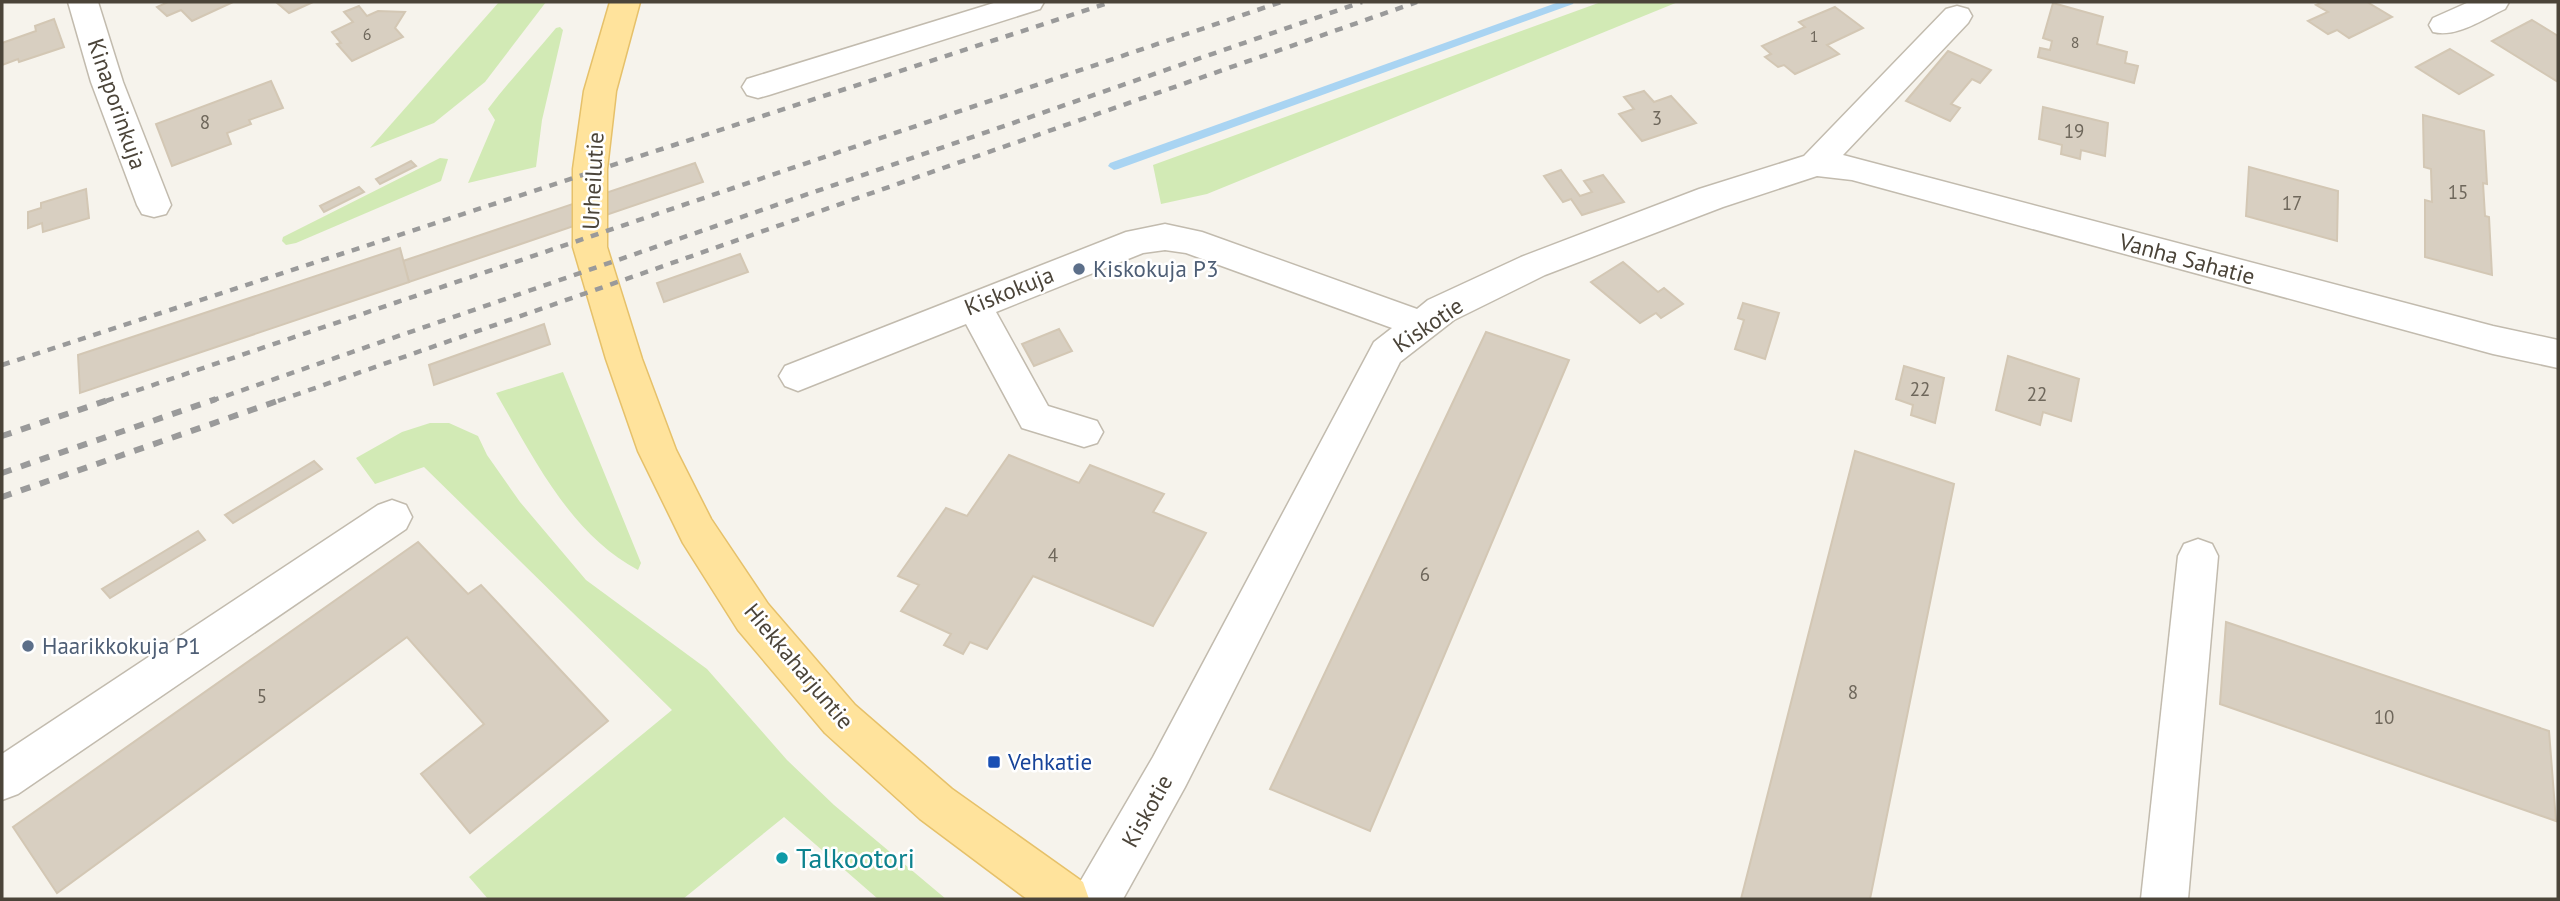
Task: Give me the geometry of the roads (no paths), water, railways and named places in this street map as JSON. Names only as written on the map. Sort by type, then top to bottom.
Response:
[{"type":"main road","name":"Urheilutie","points":[[624,359],[590,247],[590,169],[600,91],[625,2]]},
{"type":"main road","name":"Hiekkaharjuntie","points":[[624,359],[657,451],[697,531],[753,617],[850,727],[936,804],[1066,899]]},
{"type":"street","name":"Kinaporinkuja","points":[[83,2],[107,82],[154,205]]},
{"type":"street","points":[[758,87],[1029,2]]},
{"type":"street","points":[[2444,25],[2494,2]]},
{"type":"street","name":"Kiskotie","points":[[1097,899],[1169,772],[1387,352],[1441,310],[1533,266],[1711,198],[1816,164],[1957,16]]},
{"type":"street","name":"Vanha Sahatie","points":[[1816,164],[1852,168],[2493,340],[2558,354]]},
{"type":"street","name":"Kiskokuja","points":[[798,376],[1138,241],[1165,237],[1190,241],[1422,325]]},
{"type":"street","points":[[974,306],[1035,417],[1084,432]]},
{"type":"street","points":[[2,779],[392,517]]},
{"type":"street","points":[[2164,899],[2198,556]]},
{"type":"waterway","points":[[1114,166],[1569,2]]},
{"type":"railway","points":[[2,365],[1111,2]]},
{"type":"railway","points":[[106,401],[1281,2]]},
{"type":"railway","points":[[211,401],[1362,2]]},
{"type":"railway","points":[[278,401],[1417,2]]},
{"type":"railway","points":[[2,436],[111,399]]},
{"type":"railway","points":[[2,473],[216,399]]},
{"type":"railway","points":[[2,497],[283,399]]},
{"type":"place","name":"Kiskokuja P3","points":[[1079,269]]},
{"type":"place","name":"Haarikkokuja P1","points":[[28,646]]},
{"type":"place","name":"Vehkatie","points":[[994,762]]},
{"type":"place","name":"Talkootori","points":[[782,858]]}]
